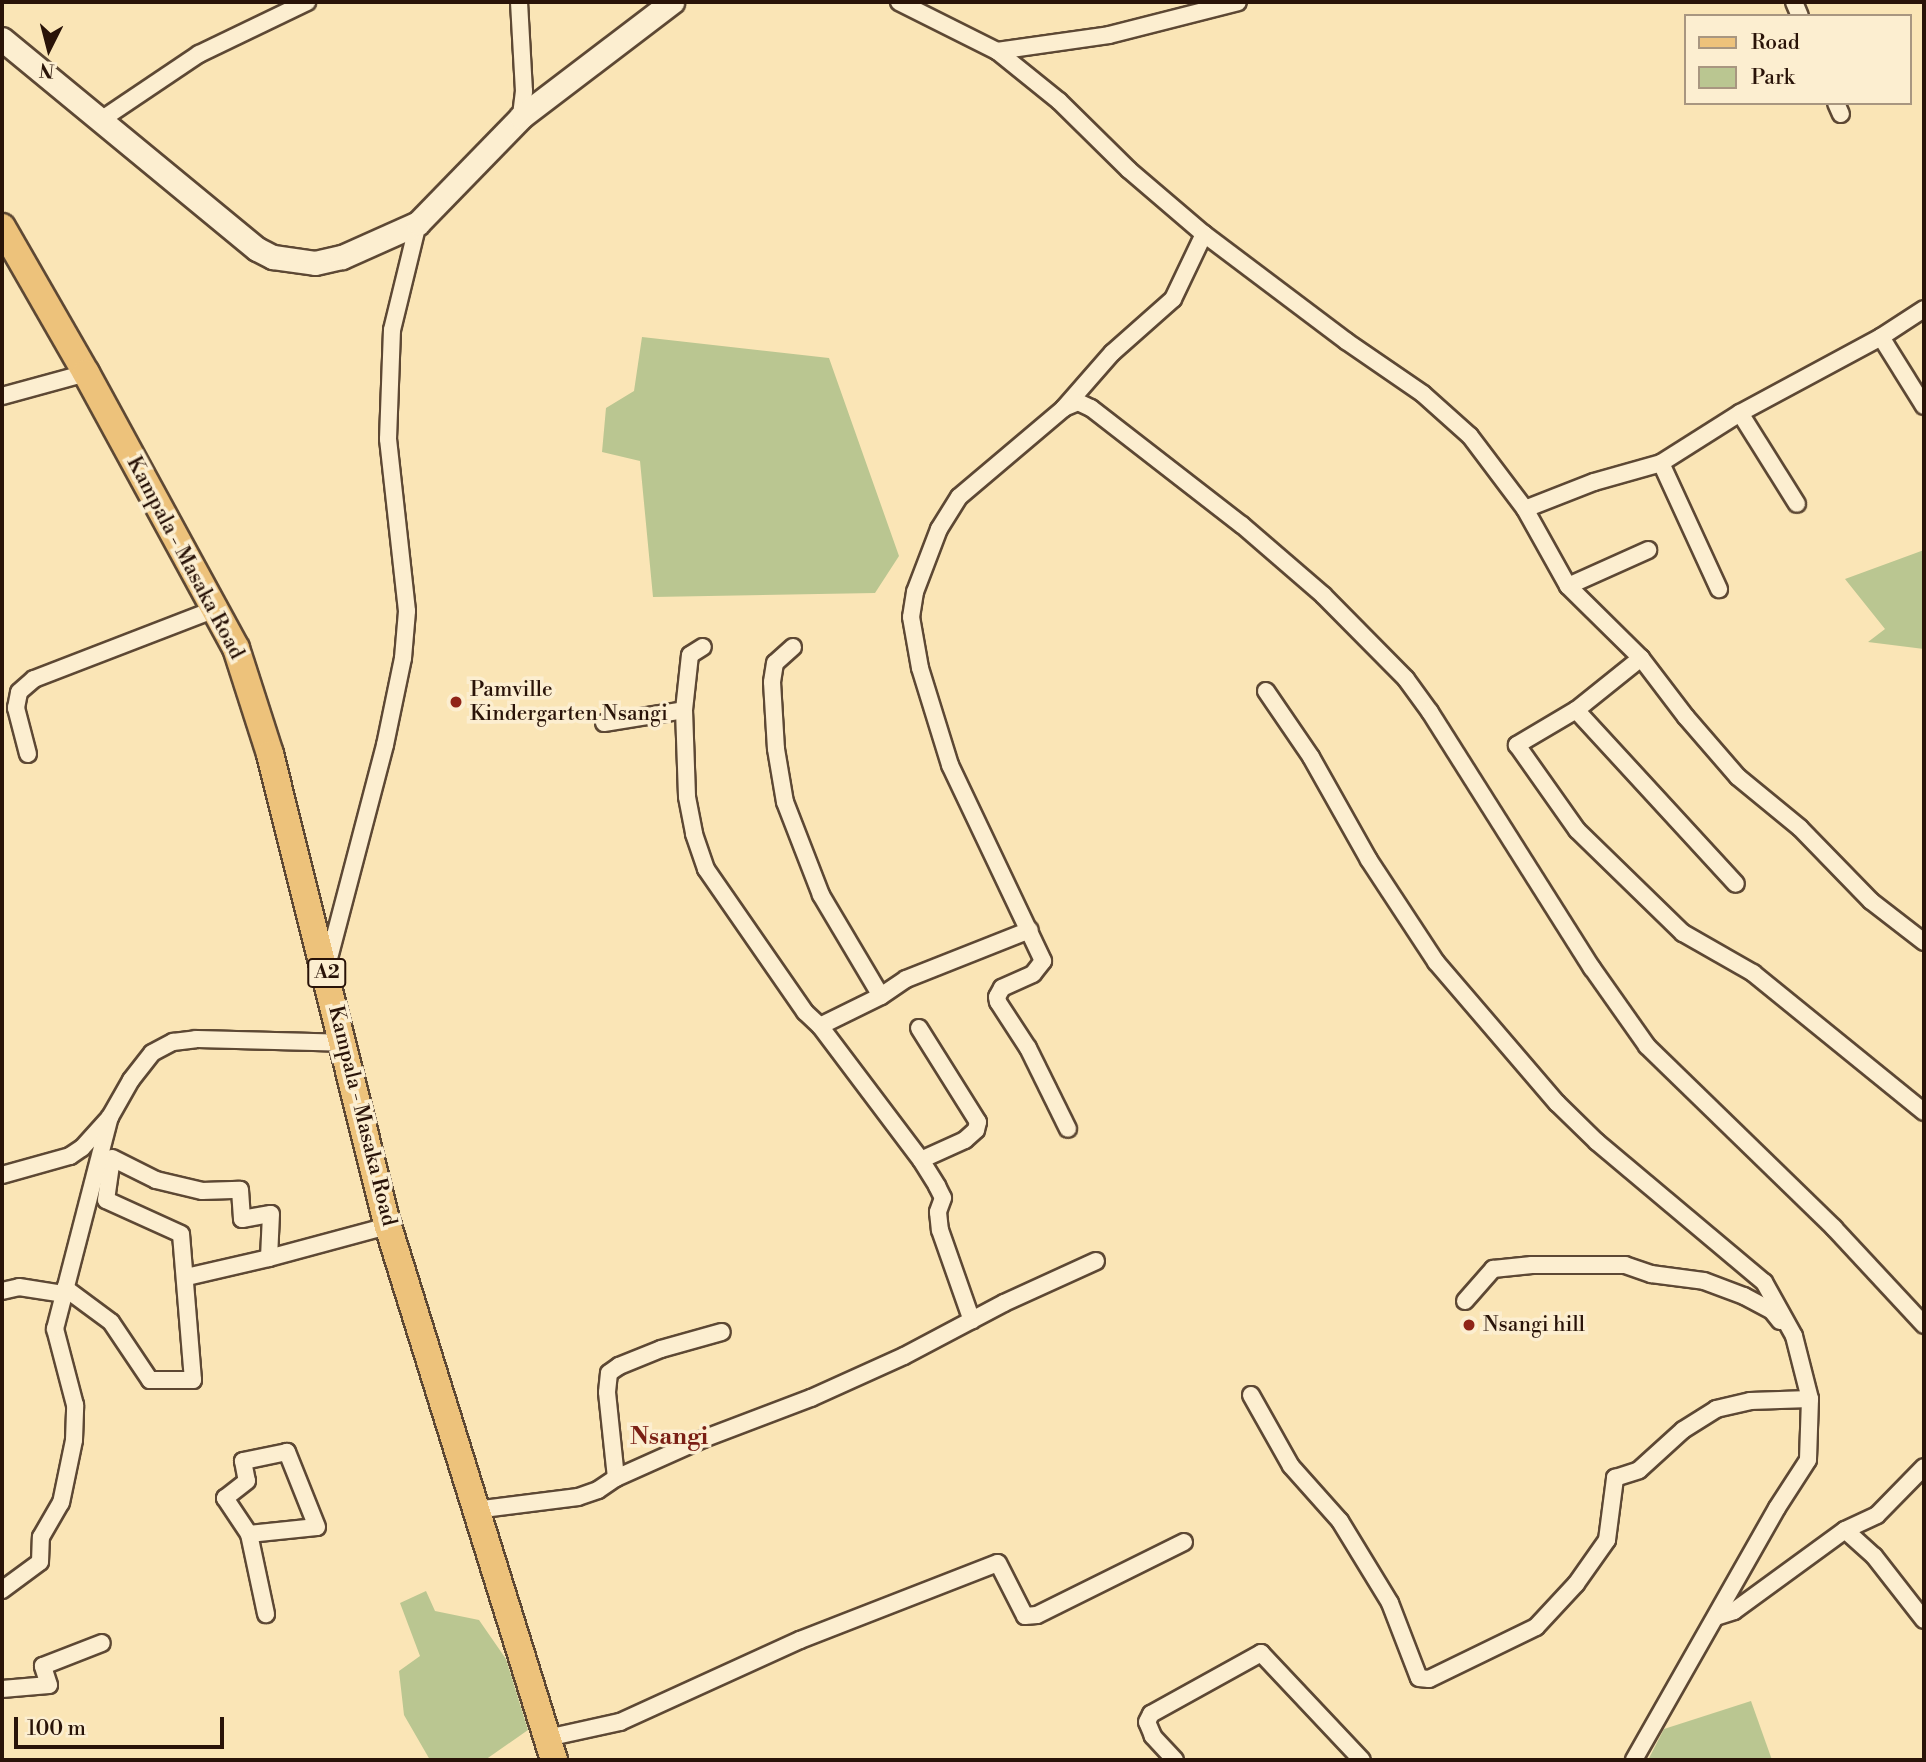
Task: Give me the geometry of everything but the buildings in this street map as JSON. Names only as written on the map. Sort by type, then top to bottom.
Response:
[{"type":"main road","name":"Kampala - Masaka Road","points":[[2,227],[86,373],[236,648],[270,754],[326,968],[388,1226],[550,1749]]},
{"type":"street","points":[[101,120],[199,54],[307,2]]},
{"type":"street","points":[[519,2],[524,78],[521,117]]},
{"type":"street","points":[[2,38],[257,249],[273,257],[315,263],[342,257],[418,223],[521,117],[672,2]]},
{"type":"street","points":[[899,2],[997,51],[1059,102],[1129,170],[1204,234],[1346,341],[1423,394],[1470,436],[1525,509],[1568,586],[1641,659],[1738,777],[1800,828],[1871,901],[1923,938]]},
{"type":"street","points":[[997,51],[1109,35],[1238,2]]},
{"type":"street","points":[[326,968],[382,758],[403,658],[407,611],[388,439],[388,412],[391,331],[418,223]]},
{"type":"street","points":[[1068,1129],[1028,1048],[997,997],[1002,988],[1040,969],[1042,961],[1030,930],[988,851],[950,765],[920,668],[911,617],[924,565],[939,528],[959,497],[1063,409],[1112,352],[1173,299],[1204,234]]},
{"type":"street","points":[[1525,509],[1594,482],[1661,463],[1740,413],[1881,337],[1924,309]]},
{"type":"street","points":[[1881,337],[1924,406]]},
{"type":"street","points":[[2,396],[86,373]]},
{"type":"street","points":[[1063,409],[1078,401],[1091,408],[1242,526],[1323,595],[1406,679],[1430,712],[1592,968],[1647,1046],[1834,1228],[1924,1325]]},
{"type":"street","points":[[1740,413],[1797,504]]},
{"type":"street","points":[[1661,463],[1719,589]]},
{"type":"street","points":[[1568,586],[1648,550]]},
{"type":"street","points":[[28,754],[16,708],[19,692],[34,679],[215,609]]},
{"type":"street","points":[[703,647],[690,655],[684,710],[687,797],[694,834],[706,869],[805,1012],[820,1026],[921,1160],[943,1198],[938,1212],[940,1230],[972,1321]]},
{"type":"street","points":[[793,647],[775,663],[772,682],[776,749],[785,802],[821,894],[881,996]]},
{"type":"street","points":[[1641,659],[1576,710],[1517,745],[1577,830],[1683,933],[1753,973],[1924,1112]]},
{"type":"street","points":[[1266,691],[1311,757],[1369,860],[1436,962],[1557,1103],[1597,1142],[1764,1282],[1794,1336],[1810,1399],[1808,1460],[1777,1508],[1634,1760]]},
{"type":"street","points":[[604,723],[684,710]]},
{"type":"street","points":[[1576,710],[1736,884]]},
{"type":"street","points":[[820,1026],[881,996],[906,979],[1030,930]]},
{"type":"street","points":[[919,1028],[978,1122],[976,1130],[965,1140],[921,1160]]},
{"type":"street","points":[[2,1175],[70,1156],[82,1148],[110,1117],[131,1080],[152,1053],[173,1042],[196,1039],[344,1043]]},
{"type":"street","points":[[2,1590],[40,1562],[41,1537],[61,1503],[74,1440],[75,1405],[55,1329],[110,1117]]},
{"type":"street","points":[[2,1291],[19,1287],[64,1291],[111,1322],[149,1380],[193,1380],[187,1277],[181,1234],[106,1200],[112,1158],[156,1180],[202,1191],[240,1191],[242,1219],[271,1214],[269,1258]]},
{"type":"street","points":[[187,1277],[388,1226]]},
{"type":"street","points":[[475,1510],[578,1497],[703,1439],[811,1398],[1096,1261]]},
{"type":"street","points":[[1465,1301],[1493,1269],[1532,1265],[1625,1265],[1651,1274],[1704,1281],[1744,1296],[1772,1311],[1794,1336]]},
{"type":"street","points":[[617,1478],[607,1392],[609,1373],[619,1366],[661,1349],[722,1332]]},
{"type":"street","points":[[1251,1395],[1291,1466],[1340,1521],[1390,1603],[1419,1678],[1429,1679],[1536,1627],[1576,1584],[1607,1540],[1615,1478],[1639,1470],[1683,1430],[1716,1409],[1749,1401],[1810,1399]]},
{"type":"street","points":[[249,1534],[317,1527],[287,1452],[243,1461],[247,1480],[225,1498],[249,1534],[266,1614]]},
{"type":"street","points":[[1716,1616],[1734,1611],[1845,1530],[1877,1516],[1924,1468]]},
{"type":"street","points":[[1845,1530],[1874,1556],[1924,1620]]},
{"type":"street","points":[[550,1749],[620,1722],[800,1640],[998,1563],[1025,1616],[1037,1615],[1184,1542]]},
{"type":"street","points":[[2,1689],[49,1685],[43,1665],[102,1643]]},
{"type":"street","points":[[1175,1760],[1153,1736],[1147,1722],[1151,1714],[1261,1653],[1362,1760]]},
{"type":"green space","points":[[642,337],[829,358],[899,556],[875,593],[653,597],[640,461],[602,452],[606,408],[634,391]]},
{"type":"green space","points":[[1924,550],[1924,649],[1868,642],[1885,629],[1845,579]]},
{"type":"green space","points":[[426,1591],[435,1611],[479,1620],[506,1659],[528,1730],[485,1760],[430,1760],[404,1715],[399,1671],[420,1656],[400,1603]]},
{"type":"green space","points":[[1751,1701],[1772,1760],[1648,1760],[1664,1729]]},
{"type":"place","name":"Pamville Kindergarten Nsangi","points":[[456,702]]},
{"type":"place","name":"Nsangi hill","points":[[1469,1325]]},
{"type":"district","name":"Nsangi","points":[[669,1438]]}]
